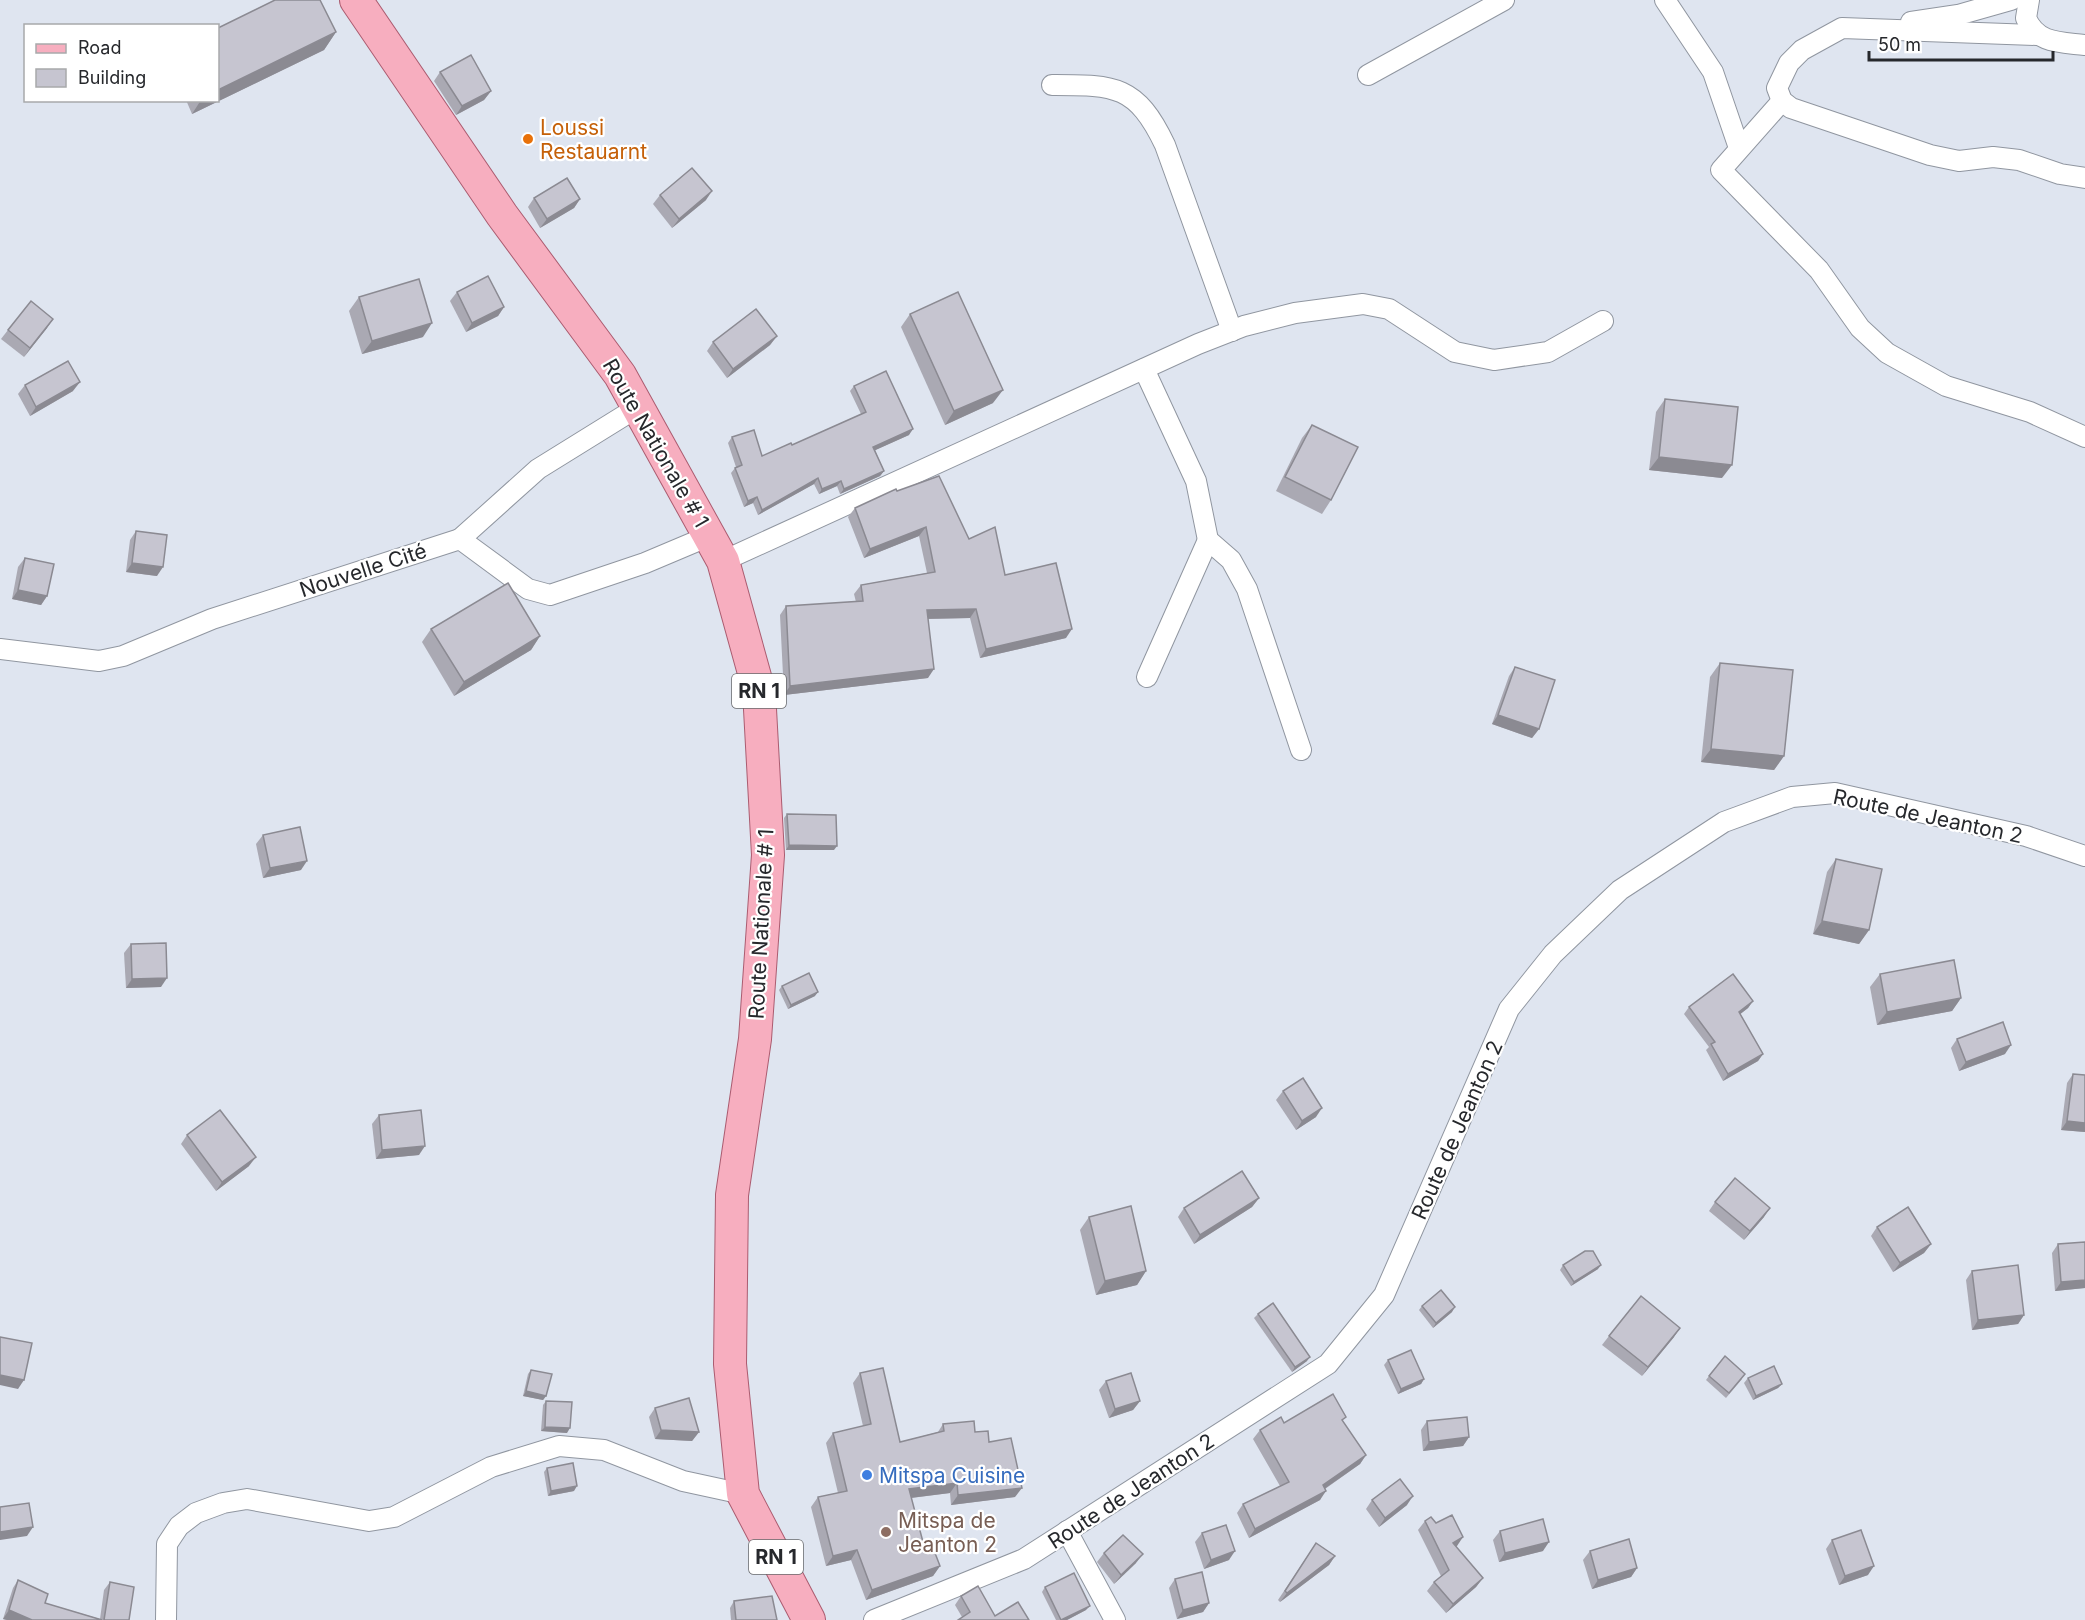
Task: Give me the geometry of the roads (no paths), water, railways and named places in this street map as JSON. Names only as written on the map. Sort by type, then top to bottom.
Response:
[{"type":"main road","name":"Route Nationale # 1","points":[[356,0],[502,215],[620,375],[716,548],[759,691],[768,855],[755,1039],[732,1195],[730,1364],[743,1494],[809,1620]]},
{"type":"street","points":[[1368,75],[1504,0]]},
{"type":"street","points":[[1665,0],[1713,72],[1739,148]]},
{"type":"street","points":[[1864,29],[1958,15],[2011,0]]},
{"type":"street","points":[[2029,0],[2026,18],[2037,35]]},
{"type":"street","points":[[2085,45],[2049,41],[2037,35],[1842,28],[1802,50],[1779,78],[1777,88],[1782,101],[1791,108],[1820,120],[1930,155],[1959,161],[1993,157],[2019,160],[2060,174],[2085,178]]},
{"type":"street","points":[[1052,85],[1103,85],[1132,98],[1151,116],[1165,145],[1232,331]]},
{"type":"street","points":[[1782,101],[1721,170],[1819,270],[1860,328],[1887,353],[1946,386],[2030,412],[2085,437]]},
{"type":"street","points":[[638,406],[538,469],[460,539],[528,589],[550,595],[645,563],[716,548],[1232,331],[1295,313],[1363,304],[1389,309],[1455,352],[1494,360],[1548,352],[1603,321]]},
{"type":"street","points":[[1144,369],[1196,481],[1208,540],[1147,677]]},
{"type":"street","name":"Nouvelle Cité","points":[[0,649],[99,661],[123,656],[212,619],[460,539]]},
{"type":"street","points":[[1208,540],[1231,560],[1247,590],[1301,750]]},
{"type":"street","name":"Route de Jeanton 2","points":[[874,1620],[1024,1559],[1328,1365],[1384,1295],[1509,1009],[1553,954],[1620,890],[1724,822],[1792,797],[1834,793],[2026,836],[2085,856]]},
{"type":"street","points":[[166,1620],[167,1544],[179,1526],[196,1513],[223,1503],[247,1499],[369,1521],[394,1517],[491,1467],[559,1446],[604,1449],[684,1481],[743,1494]]},
{"type":"street","points":[[1067,1532],[1116,1620]]},
{"type":"place","name":"Loussi Restauarnt","points":[[528,139]]},
{"type":"place","name":"Mitspa Cuisine","points":[[867,1475]]},
{"type":"place","name":"Mitspa de Jeanton 2","points":[[886,1532]]}]
